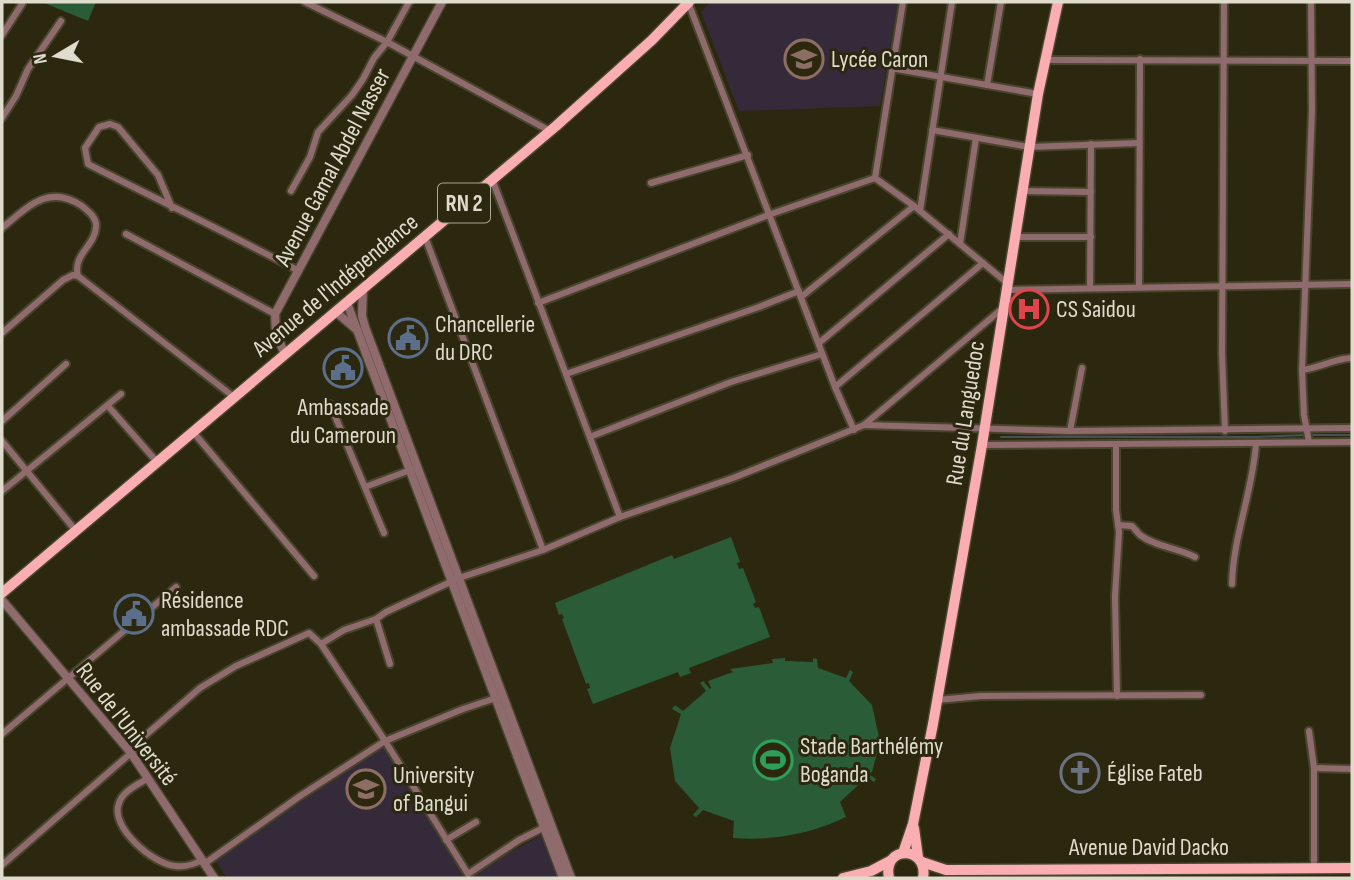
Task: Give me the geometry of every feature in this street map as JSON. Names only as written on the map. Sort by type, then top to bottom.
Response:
[{"type":"main road","name":"Avenue de l'Indépendance","points":[[2,593],[550,131],[652,40],[688,2]]},
{"type":"main road","name":"Rue du Languedoc","points":[[903,853],[913,824],[937,700],[982,445],[1021,191],[1056,4]]},
{"type":"main road","name":"Rue du Languedoc","points":[[913,824],[924,878]]},
{"type":"main road","name":"Avenue David Dacko","points":[[903,853],[946,870],[1192,873],[1352,868]]},
{"type":"main road","points":[[843,878],[872,871],[903,853]]},
{"type":"main road","points":[[872,871],[888,878],[890,860]]},
{"type":"main road","name":"Avenue David Dacko","points":[[924,878],[946,870]]},
{"type":"street","points":[[2,36],[22,4],[20,2]]},
{"type":"street","points":[[305,2],[387,42],[550,131]]},
{"type":"street","points":[[291,191],[310,157],[318,132],[352,95],[387,42],[409,2]]},
{"type":"street","name":"Avenue Gamal Abdel Nasser","points":[[275,314],[442,2]]},
{"type":"street","points":[[688,2],[771,214],[822,354],[854,430]]},
{"type":"street","points":[[875,178],[903,2]]},
{"type":"street","points":[[566,374],[800,294],[917,209],[952,2]]},
{"type":"street","points":[[987,85],[1001,2]]},
{"type":"street","points":[[1224,2],[1225,431]]},
{"type":"street","points":[[1309,442],[1302,370],[1311,110],[1311,2]]},
{"type":"street","points":[[2,118],[28,69],[61,21]]},
{"type":"street","points":[[1139,287],[1140,59]]},
{"type":"street","points":[[1044,60],[1352,61]]},
{"type":"street","points":[[891,68],[1038,94]]},
{"type":"street","points":[[173,208],[158,174],[118,127],[110,124],[99,127],[85,148],[88,164],[173,208],[216,227],[297,271]]},
{"type":"street","points":[[932,130],[1029,146],[1139,143]]},
{"type":"street","points":[[960,244],[976,138]]},
{"type":"street","points":[[1090,287],[1091,144]]},
{"type":"street","points":[[651,183],[748,155]]},
{"type":"street","points":[[875,178],[949,234],[1006,286],[1352,284]]},
{"type":"street","points":[[538,303],[771,214],[875,178]]},
{"type":"street","points":[[492,179],[592,436],[620,517]]},
{"type":"street","points":[[1021,191],[1091,192]]},
{"type":"street","points":[[2,228],[39,199],[47,196],[78,204],[92,214],[97,223],[95,233],[76,268],[78,276]]},
{"type":"street","points":[[126,234],[275,314],[276,334],[285,354]]},
{"type":"street","points":[[819,343],[949,234]]},
{"type":"street","points":[[425,237],[544,550]]},
{"type":"street","points":[[1014,237],[1091,237]]},
{"type":"street","points":[[835,387],[983,263]]},
{"type":"street","points":[[2,333],[63,280],[73,275],[78,276],[234,397]]},
{"type":"street","points":[[363,289],[362,316],[412,469]]},
{"type":"street","points":[[347,303],[548,826],[571,878]]},
{"type":"street","points":[[321,644],[455,580],[544,550],[620,517],[733,478],[854,430],[864,425],[1003,308]]},
{"type":"street","points":[[336,312],[359,332]]},
{"type":"street","points":[[592,436],[731,382],[822,354]]},
{"type":"street","points":[[1302,370],[1352,358]]},
{"type":"street","points":[[2,421],[66,364]]},
{"type":"street","points":[[1070,431],[1082,368]]},
{"type":"street","points":[[2,491],[121,394]]},
{"type":"street","points":[[330,404],[384,533]]},
{"type":"street","points":[[108,407],[158,463]]},
{"type":"street","points":[[864,425],[1070,431],[1352,428]]},
{"type":"street","points":[[1181,431],[1181,444]]},
{"type":"street","points":[[1245,431],[1245,444]]},
{"type":"street","points":[[194,433],[314,576]]},
{"type":"street","points":[[2,441],[77,532]]},
{"type":"street","points":[[982,445],[1352,442]]},
{"type":"street","points":[[1231,584],[1240,525],[1252,484],[1256,443]]},
{"type":"street","points":[[1115,444],[1118,525],[1115,596],[1117,696]]},
{"type":"street","points":[[365,487],[412,469]]},
{"type":"street","points":[[1118,525],[1132,526],[1153,543],[1184,551],[1195,557]]},
{"type":"street","points":[[2,734],[176,587]]},
{"type":"street","name":"Rue de l'Université","points":[[2,600],[131,753],[214,878]]},
{"type":"street","points":[[376,618],[390,664]]},
{"type":"street","points":[[2,865],[131,753],[140,740],[200,688],[236,666],[306,633],[313,634],[321,644],[468,874],[519,840],[548,826]]},
{"type":"street","points":[[937,700],[981,696],[1201,695]]},
{"type":"street","points":[[147,779],[123,796],[118,805],[117,814],[121,826],[142,849],[169,865],[186,866],[203,862],[385,741],[499,697]]},
{"type":"street","points":[[1309,730],[1314,768],[1314,868]]},
{"type":"street","points":[[1314,768],[1352,769]]},
{"type":"street","points":[[446,840],[476,822]]},
{"type":"street","points":[[548,826],[563,878]]},
{"type":"shaded area","name":"Lycée Caron","points":[[710,2],[898,2],[880,106],[739,111],[701,12]]},
{"type":"shaded area","name":"University of Bangui","points":[[386,745],[466,876],[545,833],[561,878],[227,878],[214,859]]},
{"type":"green space","points":[[42,2],[96,2],[88,21]]},
{"type":"green space","points":[[731,537],[740,562],[737,563],[739,569],[743,568],[756,602],[753,604],[755,608],[759,607],[770,637],[689,668],[691,673],[680,677],[678,672],[593,704],[587,689],[590,688],[589,683],[586,684],[562,619],[564,618],[562,614],[559,615],[555,603],[672,555],[674,559]]},
{"type":"green space","name":"Stade Barthélémy Boganda","points":[[785,658],[785,661],[813,662],[813,658],[817,659],[818,668],[846,678],[850,670],[853,672],[849,681],[872,705],[880,742],[872,772],[869,774],[876,779],[874,782],[867,777],[840,802],[846,817],[833,823],[791,835],[733,838],[734,821],[703,810],[696,817],[693,815],[699,808],[675,781],[670,748],[681,714],[672,709],[675,705],[683,711],[706,691],[700,683],[703,681],[710,689],[708,681],[733,672],[730,669],[773,663],[772,659]]},
{"type":"waterway","points":[[1001,437],[1304,435]]},
{"type":"waterway","points":[[1310,435],[1352,435]]},
{"type":"place","name":"Lycée Caron","points":[[804,59]]},
{"type":"place","name":"CS Saidou","points":[[1029,309]]},
{"type":"place","name":"Chancellerie du DRC","points":[[408,338]]},
{"type":"place","name":"Ambassade du Cameroun","points":[[343,368]]},
{"type":"place","name":"Résidence ambassade RDC","points":[[134,614]]},
{"type":"place","name":"Stade Barthélémy Boganda","points":[[773,760]]},
{"type":"place","name":"Église Fateb","points":[[1080,773]]},
{"type":"place","name":"University of Bangui","points":[[366,789]]}]
